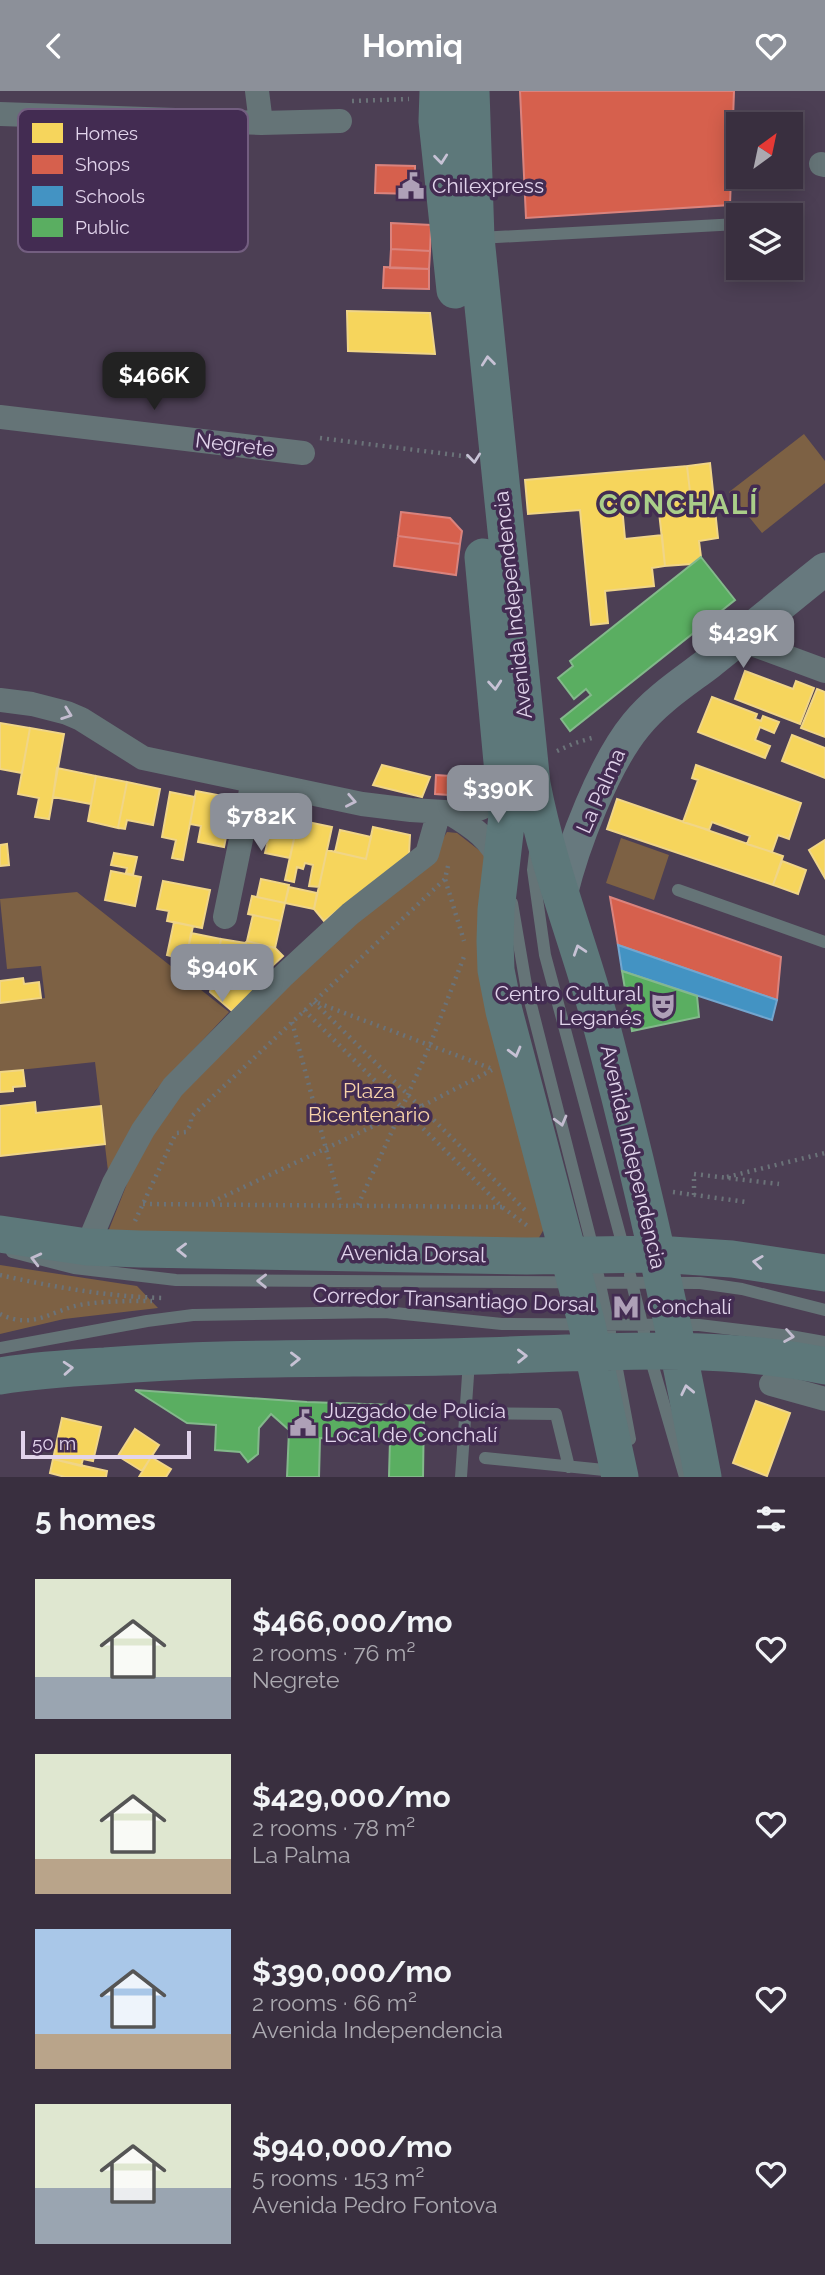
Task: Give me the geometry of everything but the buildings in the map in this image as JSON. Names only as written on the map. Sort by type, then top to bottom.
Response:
[{"type":"main road","name":"Avenida Independencia","points":[[449,93],[476,238],[526,791],[507,816],[496,910],[496,970],[504,1011],[614,1268],[631,1339],[703,1477]]},
{"type":"main road","name":"Avenida Independencia","points":[[449,93],[437,121],[474,457],[526,791],[606,1042],[614,1268],[631,1339],[624,1467]]},
{"type":"main road","name":"La Palma","points":[[561,895],[591,809],[616,752],[626,737],[651,709],[825,569]]},
{"type":"main road","name":"Avenida Dorsal","points":[[0,1234],[87,1247],[614,1268],[732,1259],[825,1273]]},
{"type":"main road","points":[[0,1376],[160,1361],[469,1357],[631,1339],[825,1366]]},
{"type":"street","points":[[257,91],[261,123]]},
{"type":"street","points":[[0,114],[18,115]]},
{"type":"street","points":[[248,123],[340,121]]},
{"type":"street","name":"Negrete","points":[[0,417],[303,453]]},
{"type":"street","points":[[738,639],[825,671]]},
{"type":"street","points":[[0,700],[32,704],[67,713],[143,758],[372,805],[445,813],[481,807],[526,791]]},
{"type":"street","points":[[225,916],[253,781]]},
{"type":"street","points":[[445,813],[479,831],[496,851],[502,863]]},
{"type":"street","points":[[87,1247],[120,1173],[143,1130],[173,1087],[282,977],[350,914],[427,854],[445,813]]},
{"type":"street","points":[[771,1384],[825,1399]]},
{"type":"lane","points":[[476,238],[726,225]]},
{"type":"lane","points":[[526,791],[533,870],[545,955],[614,1268]]},
{"type":"lane","points":[[678,890],[825,942]]},
{"type":"lane","name":"Corredor Transantiago Dorsal","points":[[0,1249],[74,1268],[176,1280],[456,1283],[614,1268],[742,1289],[825,1310]]},
{"type":"lane","name":"Corredor Transantiago Dorsal","points":[[0,1348],[147,1321],[216,1314],[385,1312],[631,1339],[737,1328],[825,1342]]},
{"type":"lane","points":[[631,1339],[685,1477]]},
{"type":"lane","points":[[461,1477],[469,1357]]},
{"type":"lane","points":[[465,1413],[556,1415],[569,1467]]},
{"type":"lane","points":[[485,1458],[569,1467],[624,1467]]},
{"type":"path","points":[[340,121],[340,101],[449,93]]},
{"type":"path","points":[[303,453],[305,436],[474,457]]},
{"type":"path","points":[[526,791],[584,740],[594,737],[626,737]]},
{"type":"path","points":[[445,879],[191,1117],[186,1132],[176,1133],[143,1204],[502,1207]]},
{"type":"path","points":[[405,1109],[408,1093],[467,950]]},
{"type":"path","points":[[208,1204],[405,1109],[422,1106],[495,1068],[314,1002]]},
{"type":"path","points":[[314,1002],[532,1216]]},
{"type":"path","points":[[304,1010],[502,1207],[535,1229]]},
{"type":"path","points":[[292,1022],[341,1205]]},
{"type":"path","points":[[358,1205],[399,1114]]},
{"type":"path","points":[[722,1178],[825,1153]]},
{"type":"path","points":[[694,1195],[694,1174],[779,1184]]},
{"type":"path","points":[[671,1203],[668,1191],[746,1202]]},
{"type":"green space","points":[[804,434],[825,461],[825,483],[762,533],[729,492]]},
{"type":"green space","name":"Plaza Bicentenario","points":[[447,832],[457,833],[484,854],[544,1229],[537,1241],[106,1237],[132,1171],[173,1098],[300,973],[431,858]]},
{"type":"green space","points":[[621,838],[669,855],[654,900],[606,883]]},
{"type":"green space","points":[[77,892],[229,1012],[155,1091],[108,1171],[95,1062],[0,1072],[0,1003],[45,998],[41,966],[7,969],[0,899]]},
{"type":"green space","points":[[0,1265],[137,1286],[158,1308],[64,1319],[0,1334]]},
{"type":"place","name":"Chilexpress","points":[[411,186]]},
{"type":"place","name":"Centro Cultural Leganés","points":[[663,1006]]},
{"type":"place","name":"Conchalí","points":[[626,1307]]},
{"type":"place","name":"Juzgado de Policía Local de Conchalí","points":[[303,1423]]},
{"type":"district","name":"CONCHALÍ","points":[[679,504]]}]
